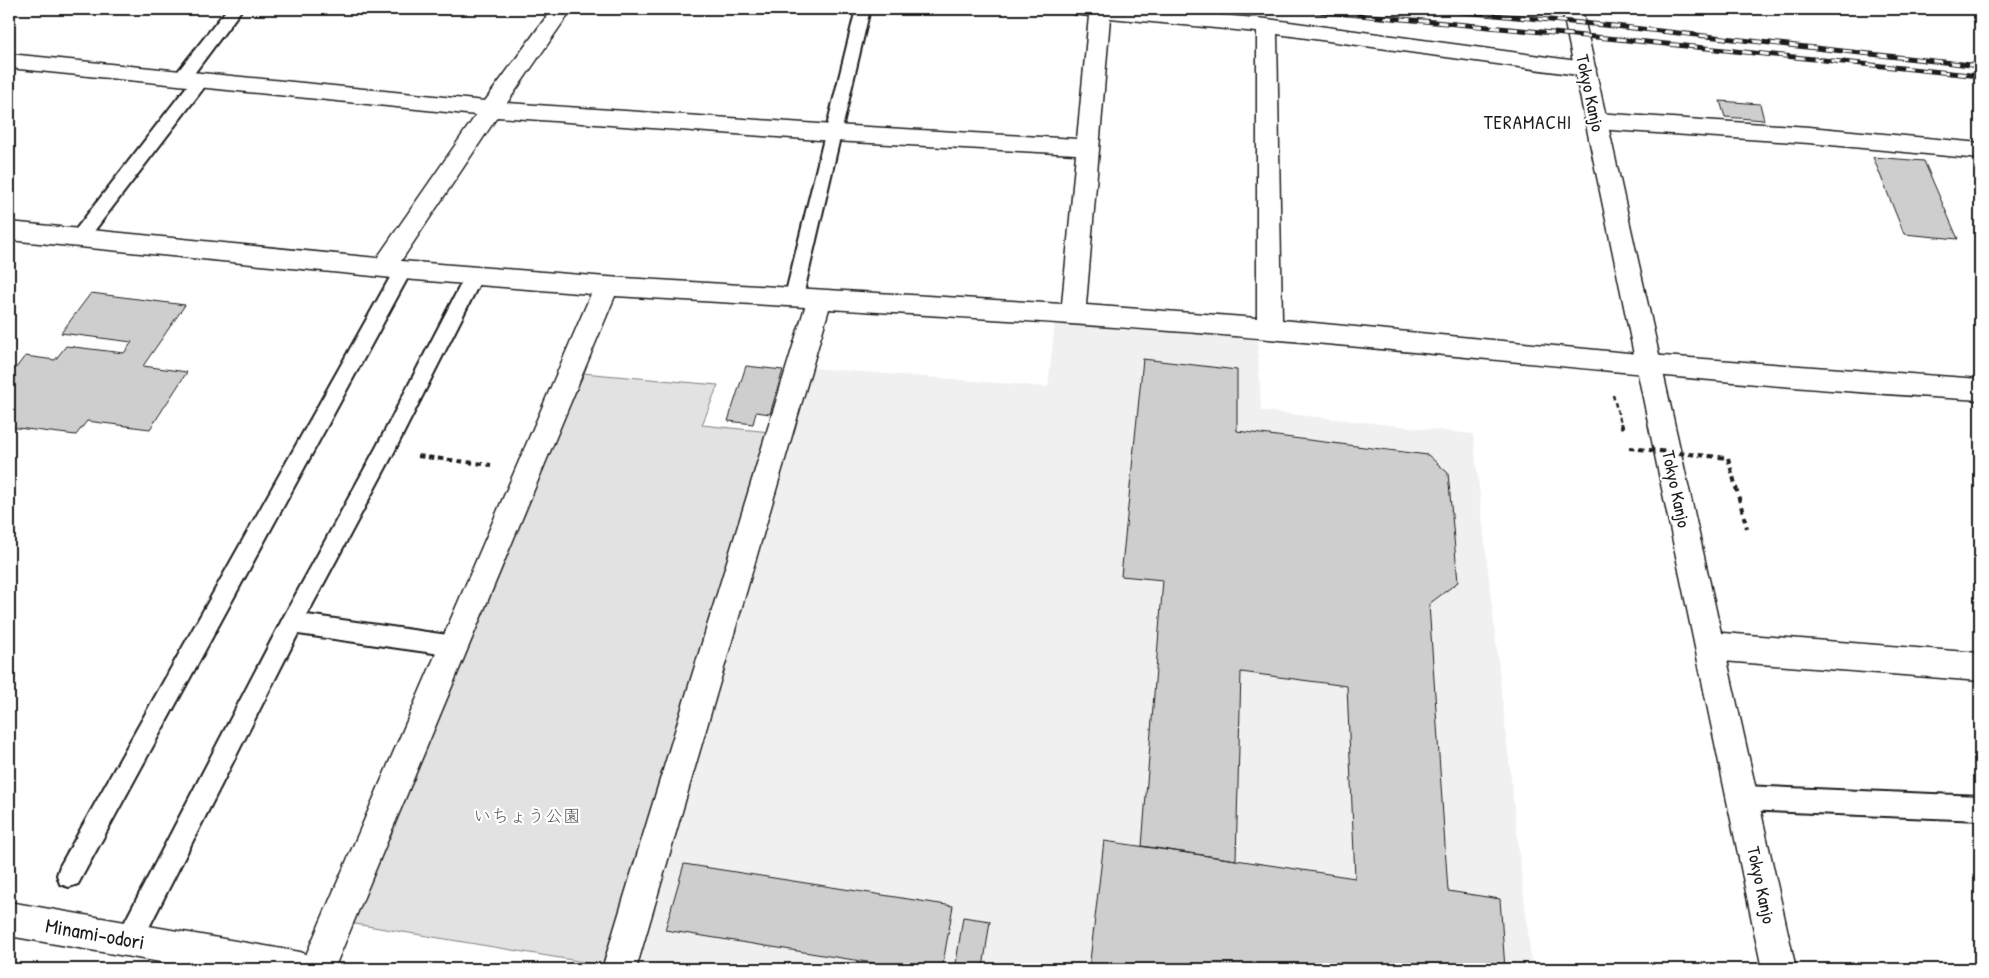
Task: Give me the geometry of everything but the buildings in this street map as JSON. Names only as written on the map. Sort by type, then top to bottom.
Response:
[{"type":"main road","points":[[393,269],[491,109],[562,9]]},
{"type":"main road","name":"Tokyo Kanjo","points":[[1572,9],[1779,969]]},
{"type":"main road","points":[[1074,314],[1088,147],[1090,10],[1267,26],[1585,69]]},
{"type":"main road","points":[[1267,26],[1270,329]]},
{"type":"main road","points":[[9,61],[491,109],[834,133],[1088,147]]},
{"type":"main road","points":[[1596,121],[1809,134],[1980,150]]},
{"type":"main road","points":[[9,231],[474,276],[607,286],[1074,314],[1270,329],[1649,365],[1980,390]]},
{"type":"main road","points":[[317,969],[607,286]]},
{"type":"main road","points":[[619,969],[807,298]]},
{"type":"main road","points":[[1710,646],[1980,667]]},
{"type":"main road","name":"Minami-odori","points":[[9,919],[300,969]]},
{"type":"lane","points":[[79,238],[190,80],[235,9]]},
{"type":"lane","points":[[807,298],[834,133],[863,9]]},
{"type":"lane","points":[[69,875],[393,269]]},
{"type":"lane","points":[[129,940],[292,623],[384,452],[474,276]]},
{"type":"lane","points":[[292,623],[454,646]]},
{"type":"lane","points":[[1742,798],[1980,808]]},
{"type":"path","points":[[1613,395],[1624,430]]},
{"type":"path","points":[[1626,439],[1629,448],[1728,458],[1748,528]]},
{"type":"path","points":[[384,452],[529,469]]},
{"type":"shaded area","points":[[1056,313],[1257,328],[1261,411],[1473,434],[1532,969],[620,968],[800,367],[1048,387]]},
{"type":"green space","name":"いちょう公園","points":[[571,372],[718,385],[702,425],[780,433],[620,968],[337,921]]},
{"type":"railway","points":[[1294,9],[1617,39],[1980,76]]},
{"type":"railway","points":[[1431,9],[1614,26],[1980,66]]},
{"type":"district","name":"TERAMACHI","points":[[1528,122]]}]
